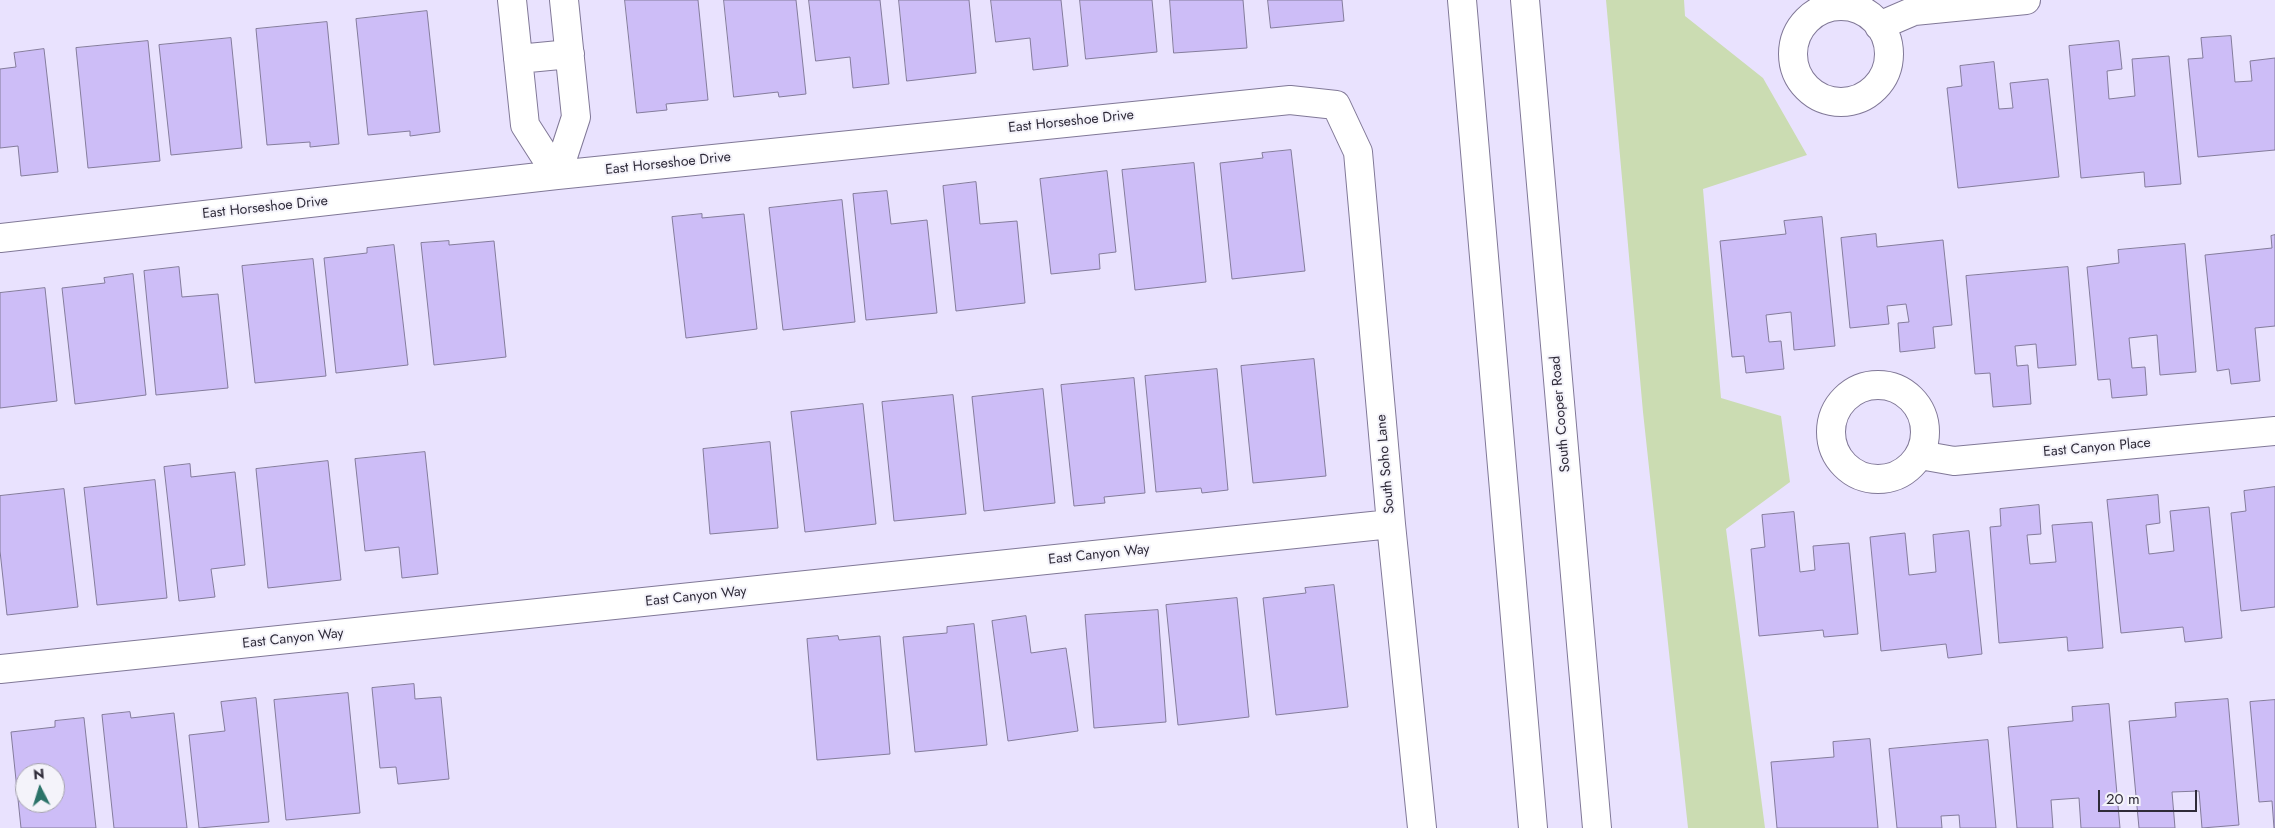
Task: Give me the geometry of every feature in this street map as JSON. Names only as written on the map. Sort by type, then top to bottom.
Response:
[{"type":"street","points":[[512,0],[525,125],[556,175]]},
{"type":"street","points":[[556,175],[576,117],[564,0]]},
{"type":"street","points":[[1462,0],[1533,828]]},
{"type":"street","name":"South Cooper Road","points":[[1525,0],[1597,828]]},
{"type":"street","points":[[1879,26],[1914,11],[2026,0]]},
{"type":"street","points":[[518,59],[570,54]]},
{"type":"street","name":"East Horseshoe Drive","points":[[0,238],[556,175],[1290,100],[1336,105]]},
{"type":"street","name":"South Soho Lane","points":[[1336,105],[1358,152],[1391,524],[1422,828]]},
{"type":"street","name":"East Canyon Place","points":[[1920,455],[1954,461],[2275,431]]},
{"type":"street","name":"East Canyon Way","points":[[0,669],[1391,524]]},
{"type":"green space","points":[[1606,0],[1684,0],[1685,16],[1763,78],[1807,155],[1703,189],[1721,398],[1781,416],[1790,482],[1726,529],[1765,828],[1688,828],[1643,412]]},
{"type":"building","points":[[625,0],[698,0],[708,100],[666,104],[667,110],[637,113]]},
{"type":"building","points":[[724,0],[796,0],[806,94],[779,97],[778,92],[734,97]]},
{"type":"building","points":[[809,0],[880,0],[889,84],[853,88],[850,57],[816,61]]},
{"type":"building","points":[[899,0],[969,0],[976,73],[907,81]]},
{"type":"building","points":[[991,0],[1061,0],[1068,66],[1033,70],[1030,38],[996,42]]},
{"type":"building","points":[[1080,0],[1152,0],[1157,52],[1086,59]]},
{"type":"building","points":[[1170,0],[1243,0],[1247,48],[1174,53]]},
{"type":"building","points":[[1268,0],[1342,0],[1344,21],[1271,28]]},
{"type":"building","points":[[427,11],[440,132],[410,136],[410,131],[368,135],[356,19]]},
{"type":"building","points":[[327,22],[339,144],[310,147],[310,142],[267,145],[256,29]]},
{"type":"building","points":[[2231,36],[2235,82],[2252,81],[2250,61],[2275,58],[2275,150],[2198,157],[2188,59],[2203,58],[2201,38]]},
{"type":"building","points":[[231,38],[242,148],[171,155],[159,45]]},
{"type":"building","points":[[148,41],[160,161],[88,168],[76,48]]},
{"type":"building","points":[[2119,41],[2122,69],[2107,71],[2109,99],[2135,96],[2132,59],[2169,56],[2181,184],[2145,187],[2144,172],[2081,178],[2069,46]]},
{"type":"building","points":[[44,49],[58,172],[21,176],[18,146],[0,148],[0,69],[16,67],[14,53]]},
{"type":"building","points":[[1994,62],[1999,109],[2013,108],[2010,83],[2048,79],[2059,177],[1958,188],[1947,88],[1962,86],[1960,66]]},
{"type":"building","points":[[1291,150],[1305,271],[1232,279],[1220,163],[1263,158],[1262,153]]},
{"type":"building","points":[[1194,163],[1206,282],[1135,290],[1122,170]]},
{"type":"building","points":[[1107,171],[1116,252],[1099,254],[1100,269],[1051,274],[1040,179]]},
{"type":"building","points":[[976,182],[980,224],[1017,221],[1025,303],[956,311],[943,186]]},
{"type":"building","points":[[887,191],[891,224],[927,220],[937,313],[866,320],[853,194]]},
{"type":"building","points":[[842,200],[855,322],[783,330],[769,208]]},
{"type":"building","points":[[702,214],[702,218],[744,214],[757,329],[686,338],[672,217]]},
{"type":"building","points":[[1822,217],[1835,346],[1794,350],[1791,312],[1766,315],[1769,342],[1781,341],[1784,369],[1746,373],[1744,356],[1732,357],[1720,241],[1786,234],[1784,221]]},
{"type":"building","points":[[1876,234],[1877,247],[1943,240],[1952,325],[1933,327],[1935,348],[1900,352],[1898,323],[1909,322],[1906,304],[1887,306],[1889,324],[1850,328],[1841,238]]},
{"type":"building","points":[[2275,235],[2275,326],[2255,328],[2260,381],[2231,384],[2229,369],[2217,371],[2205,255],[2272,248],[2271,236]]},
{"type":"building","points":[[449,241],[449,245],[494,241],[506,357],[434,365],[421,243]]},
{"type":"building","points":[[2185,244],[2196,372],[2160,375],[2157,335],[2129,338],[2132,368],[2145,367],[2147,395],[2112,398],[2110,379],[2098,380],[2087,267],[2119,263],[2118,250]]},
{"type":"building","points":[[394,245],[408,365],[336,373],[324,258],[367,253],[367,248]]},
{"type":"building","points":[[313,259],[326,376],[255,383],[242,266]]},
{"type":"building","points":[[179,267],[182,297],[218,294],[228,388],[156,395],[144,271]]},
{"type":"building","points":[[2068,267],[2076,365],[2038,368],[2036,344],[2015,346],[2017,366],[2028,365],[2031,404],[1993,407],[1990,373],[1975,374],[1966,276]]},
{"type":"building","points":[[133,274],[146,395],[75,404],[62,288],[105,283],[104,278]]},
{"type":"building","points":[[45,288],[57,401],[0,408],[0,293]]},
{"type":"building","points":[[1314,359],[1326,476],[1253,483],[1241,366]]},
{"type":"building","points":[[1217,369],[1228,490],[1202,493],[1201,488],[1156,492],[1145,376]]},
{"type":"building","points":[[1134,378],[1145,493],[1104,497],[1105,503],[1074,506],[1061,385]]},
{"type":"building","points":[[1043,389],[1055,503],[984,511],[972,397]]},
{"type":"building","points":[[953,395],[966,514],[894,521],[882,402]]},
{"type":"building","points":[[863,404],[876,524],[805,532],[791,412]]},
{"type":"building","points":[[770,442],[778,528],[710,534],[703,449]]},
{"type":"building","points":[[425,452],[438,574],[402,578],[399,547],[365,551],[355,459]]},
{"type":"building","points":[[328,461],[341,580],[268,588],[256,469]]},
{"type":"building","points":[[190,464],[191,477],[235,472],[245,565],[211,569],[215,597],[179,601],[164,467]]},
{"type":"building","points":[[155,480],[167,598],[97,605],[84,488]]},
{"type":"building","points":[[2275,487],[2275,607],[2241,611],[2231,513],[2246,511],[2244,491]]},
{"type":"building","points":[[64,489],[78,607],[7,615],[0,551],[0,496]]},
{"type":"building","points":[[2158,495],[2160,523],[2146,525],[2149,554],[2174,551],[2170,511],[2209,507],[2222,638],[2185,642],[2183,627],[2121,633],[2107,500]]},
{"type":"building","points":[[2039,505],[2041,534],[2027,535],[2030,564],[2056,562],[2052,525],[2092,522],[2103,648],[2068,651],[2067,637],[1999,643],[1990,527],[2001,526],[2000,509]]},
{"type":"building","points":[[1794,512],[1800,572],[1815,570],[1813,546],[1849,543],[1858,634],[1824,637],[1823,630],[1759,636],[1751,549],[1765,547],[1762,515]]},
{"type":"building","points":[[1969,531],[1982,654],[1948,658],[1946,644],[1881,651],[1870,537],[1905,533],[1909,575],[1936,572],[1933,535]]},
{"type":"building","points":[[1334,585],[1348,707],[1276,715],[1263,598],[1306,593],[1305,588]]},
{"type":"building","points":[[1237,598],[1249,717],[1178,725],[1166,605]]},
{"type":"building","points":[[1158,610],[1166,722],[1094,728],[1085,615]]},
{"type":"building","points":[[1026,616],[1031,653],[1066,648],[1078,731],[1008,741],[992,621]]},
{"type":"building","points":[[974,624],[987,745],[915,752],[903,637],[947,633],[947,627]]},
{"type":"building","points":[[838,636],[839,640],[880,636],[890,754],[817,760],[807,639]]},
{"type":"building","points":[[414,684],[415,699],[441,697],[449,779],[398,784],[396,767],[380,768],[372,688]]},
{"type":"building","points":[[348,693],[360,813],[286,820],[274,700]]},
{"type":"building","points":[[256,698],[269,822],[199,828],[189,735],[225,731],[221,702]]},
{"type":"building","points":[[2228,699],[2239,825],[2202,828],[2199,791],[2172,792],[2175,828],[2139,828],[2129,721],[2176,717],[2175,703]]},
{"type":"building","points":[[2275,700],[2274,828],[2272,801],[2259,802],[2250,702]]},
{"type":"building","points":[[2109,704],[2120,828],[2081,828],[2079,798],[2051,800],[2053,828],[2017,828],[2008,727],[2073,721],[2072,707]]},
{"type":"building","points":[[130,712],[131,718],[174,713],[187,828],[114,828],[102,715]]},
{"type":"building","points":[[84,718],[96,828],[21,828],[19,813],[65,813],[65,763],[15,763],[15,770],[11,732],[55,727],[55,721]]},
{"type":"building","points":[[1870,739],[1878,828],[1777,828],[1771,762],[1834,757],[1833,742]]},
{"type":"building","points":[[1988,740],[1996,828],[1960,828],[1959,815],[1941,816],[1942,828],[1897,828],[1889,749]]}]
